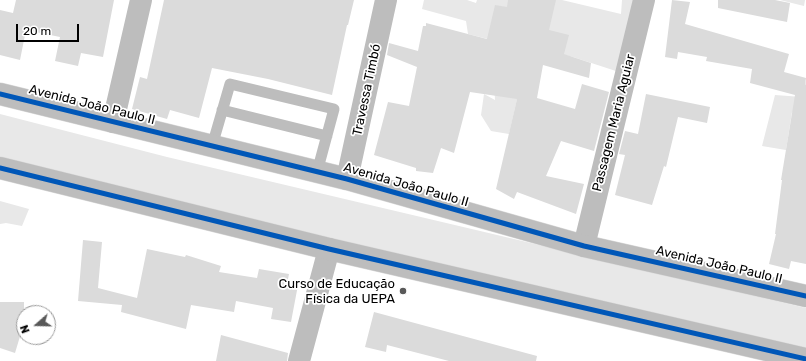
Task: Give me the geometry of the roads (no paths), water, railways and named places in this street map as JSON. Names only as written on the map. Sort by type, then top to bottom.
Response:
[{"type":"main road","points":[[113,122],[140,0]]},
{"type":"main road","name":"Travessa Timbó","points":[[347,179],[386,0]]},
{"type":"main road","name":"Passagem Maria Aguiar","points":[[584,246],[644,0]]},
{"type":"main road","name":"Avenida João Paulo II","points":[[0,94],[347,179],[584,246],[806,296]]},
{"type":"main road","points":[[0,168],[329,249],[806,359]]},
{"type":"main road","points":[[300,361],[329,249]]},
{"type":"lane","points":[[212,146],[230,84],[334,109],[317,172]]},
{"type":"lane","points":[[222,110],[327,136]]},
{"type":"place","name":"Curso de Educação Física da UEPA","points":[[403,291]]}]
